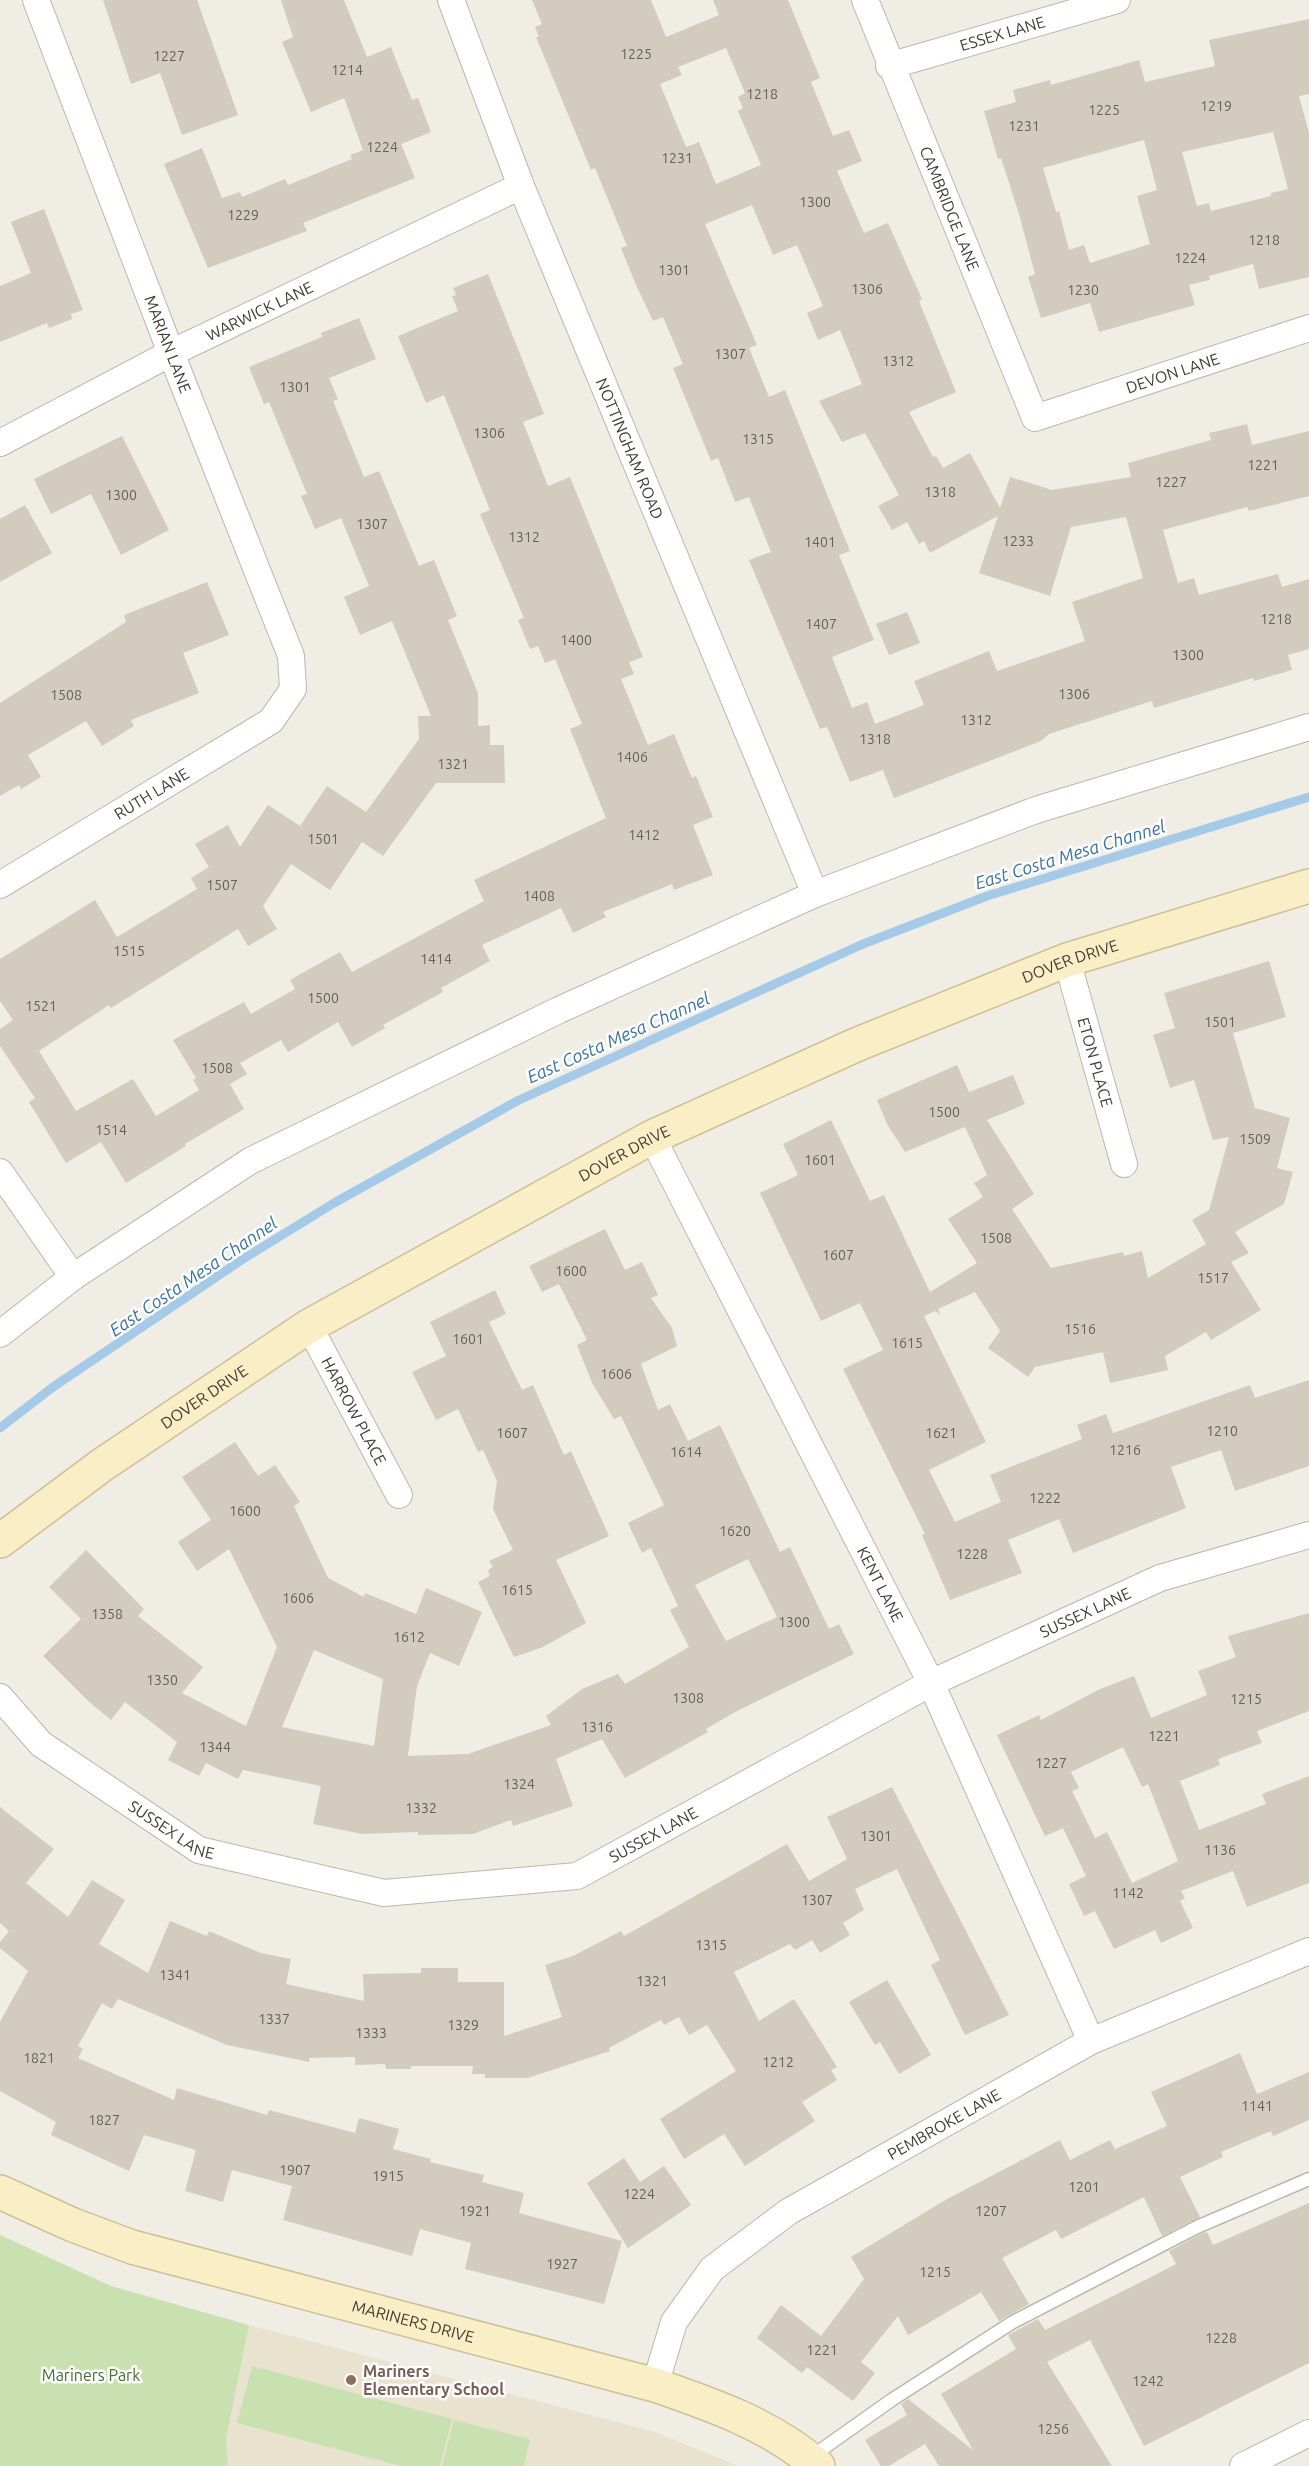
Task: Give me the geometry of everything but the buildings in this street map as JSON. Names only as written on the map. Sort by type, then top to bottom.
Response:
[{"type":"street","name":"MARIAN LANE","points":[[36,0],[171,353],[291,656],[293,689]]},
{"type":"street","name":"NOTTINGHAM ROAD","points":[[451,0],[521,186],[815,894]]},
{"type":"street","name":"CAMBRIDGE LANE","points":[[865,0],[889,66],[1035,418]]},
{"type":"street","name":"ESSEX LANE","points":[[889,66],[1117,0]]},
{"type":"street","name":"WARWICK LANE","points":[[0,443],[171,353],[521,186]]},
{"type":"street","name":"DEVON LANE","points":[[1035,418],[1309,328]]},
{"type":"street","name":"RUTH LANE","points":[[0,885],[271,721],[293,689]]},
{"type":"street","points":[[0,1334],[73,1277],[250,1161],[559,1011],[815,894],[1036,810],[1309,727]]},
{"type":"street","name":"DOVER DRIVE","points":[[0,1541],[102,1465],[309,1326],[652,1137],[858,1044],[1066,960],[1309,886]]},
{"type":"street","name":"ETON PLACE","points":[[1066,960],[1124,1164]]},
{"type":"street","name":"KENT LANE","points":[[652,1137],[931,1683],[1091,2041]]},
{"type":"street","points":[[0,1172],[73,1277]]},
{"type":"street","name":"HARROW PLACE","points":[[309,1326],[399,1495]]},
{"type":"street","name":"SUSSEX LANE","points":[[0,1697],[41,1744],[200,1850],[384,1893],[577,1876],[931,1683],[1160,1578],[1309,1535]]},
{"type":"street","name":"PEMBROKE LANE","points":[[655,2385],[674,2322],[712,2270],[788,2212],[1091,2041],[1309,1951]]},
{"type":"street","name":"MARINERS DRIVE","points":[[0,2192],[73,2225],[132,2247],[655,2385],[718,2406],[788,2442],[814,2462]]},
{"type":"street","points":[[1243,2466],[1309,2433]]},
{"type":"lane","points":[[814,2462],[893,2399],[1013,2322],[1197,2227],[1309,2179]]},
{"type":"shaded area","name":"Mariners Elementary School","points":[[249,2325],[655,2432],[738,2466],[228,2466],[226,2439]]},
{"type":"green space","name":"Mariners Park","points":[[0,2235],[111,2286],[249,2325],[226,2439],[228,2466],[0,2466]]},
{"type":"green space","points":[[252,2366],[452,2419],[440,2466],[401,2466],[237,2423]]},
{"type":"green space","points":[[454,2420],[530,2439],[524,2466],[442,2466]]},
{"type":"waterway","name":"East Costa Mesa Channel","points":[[0,1428],[53,1387],[243,1259],[334,1203],[519,1100],[863,944],[987,896],[1309,797]]},
{"type":"place","name":"Mariners Elementary School","points":[[351,2380]]}]
